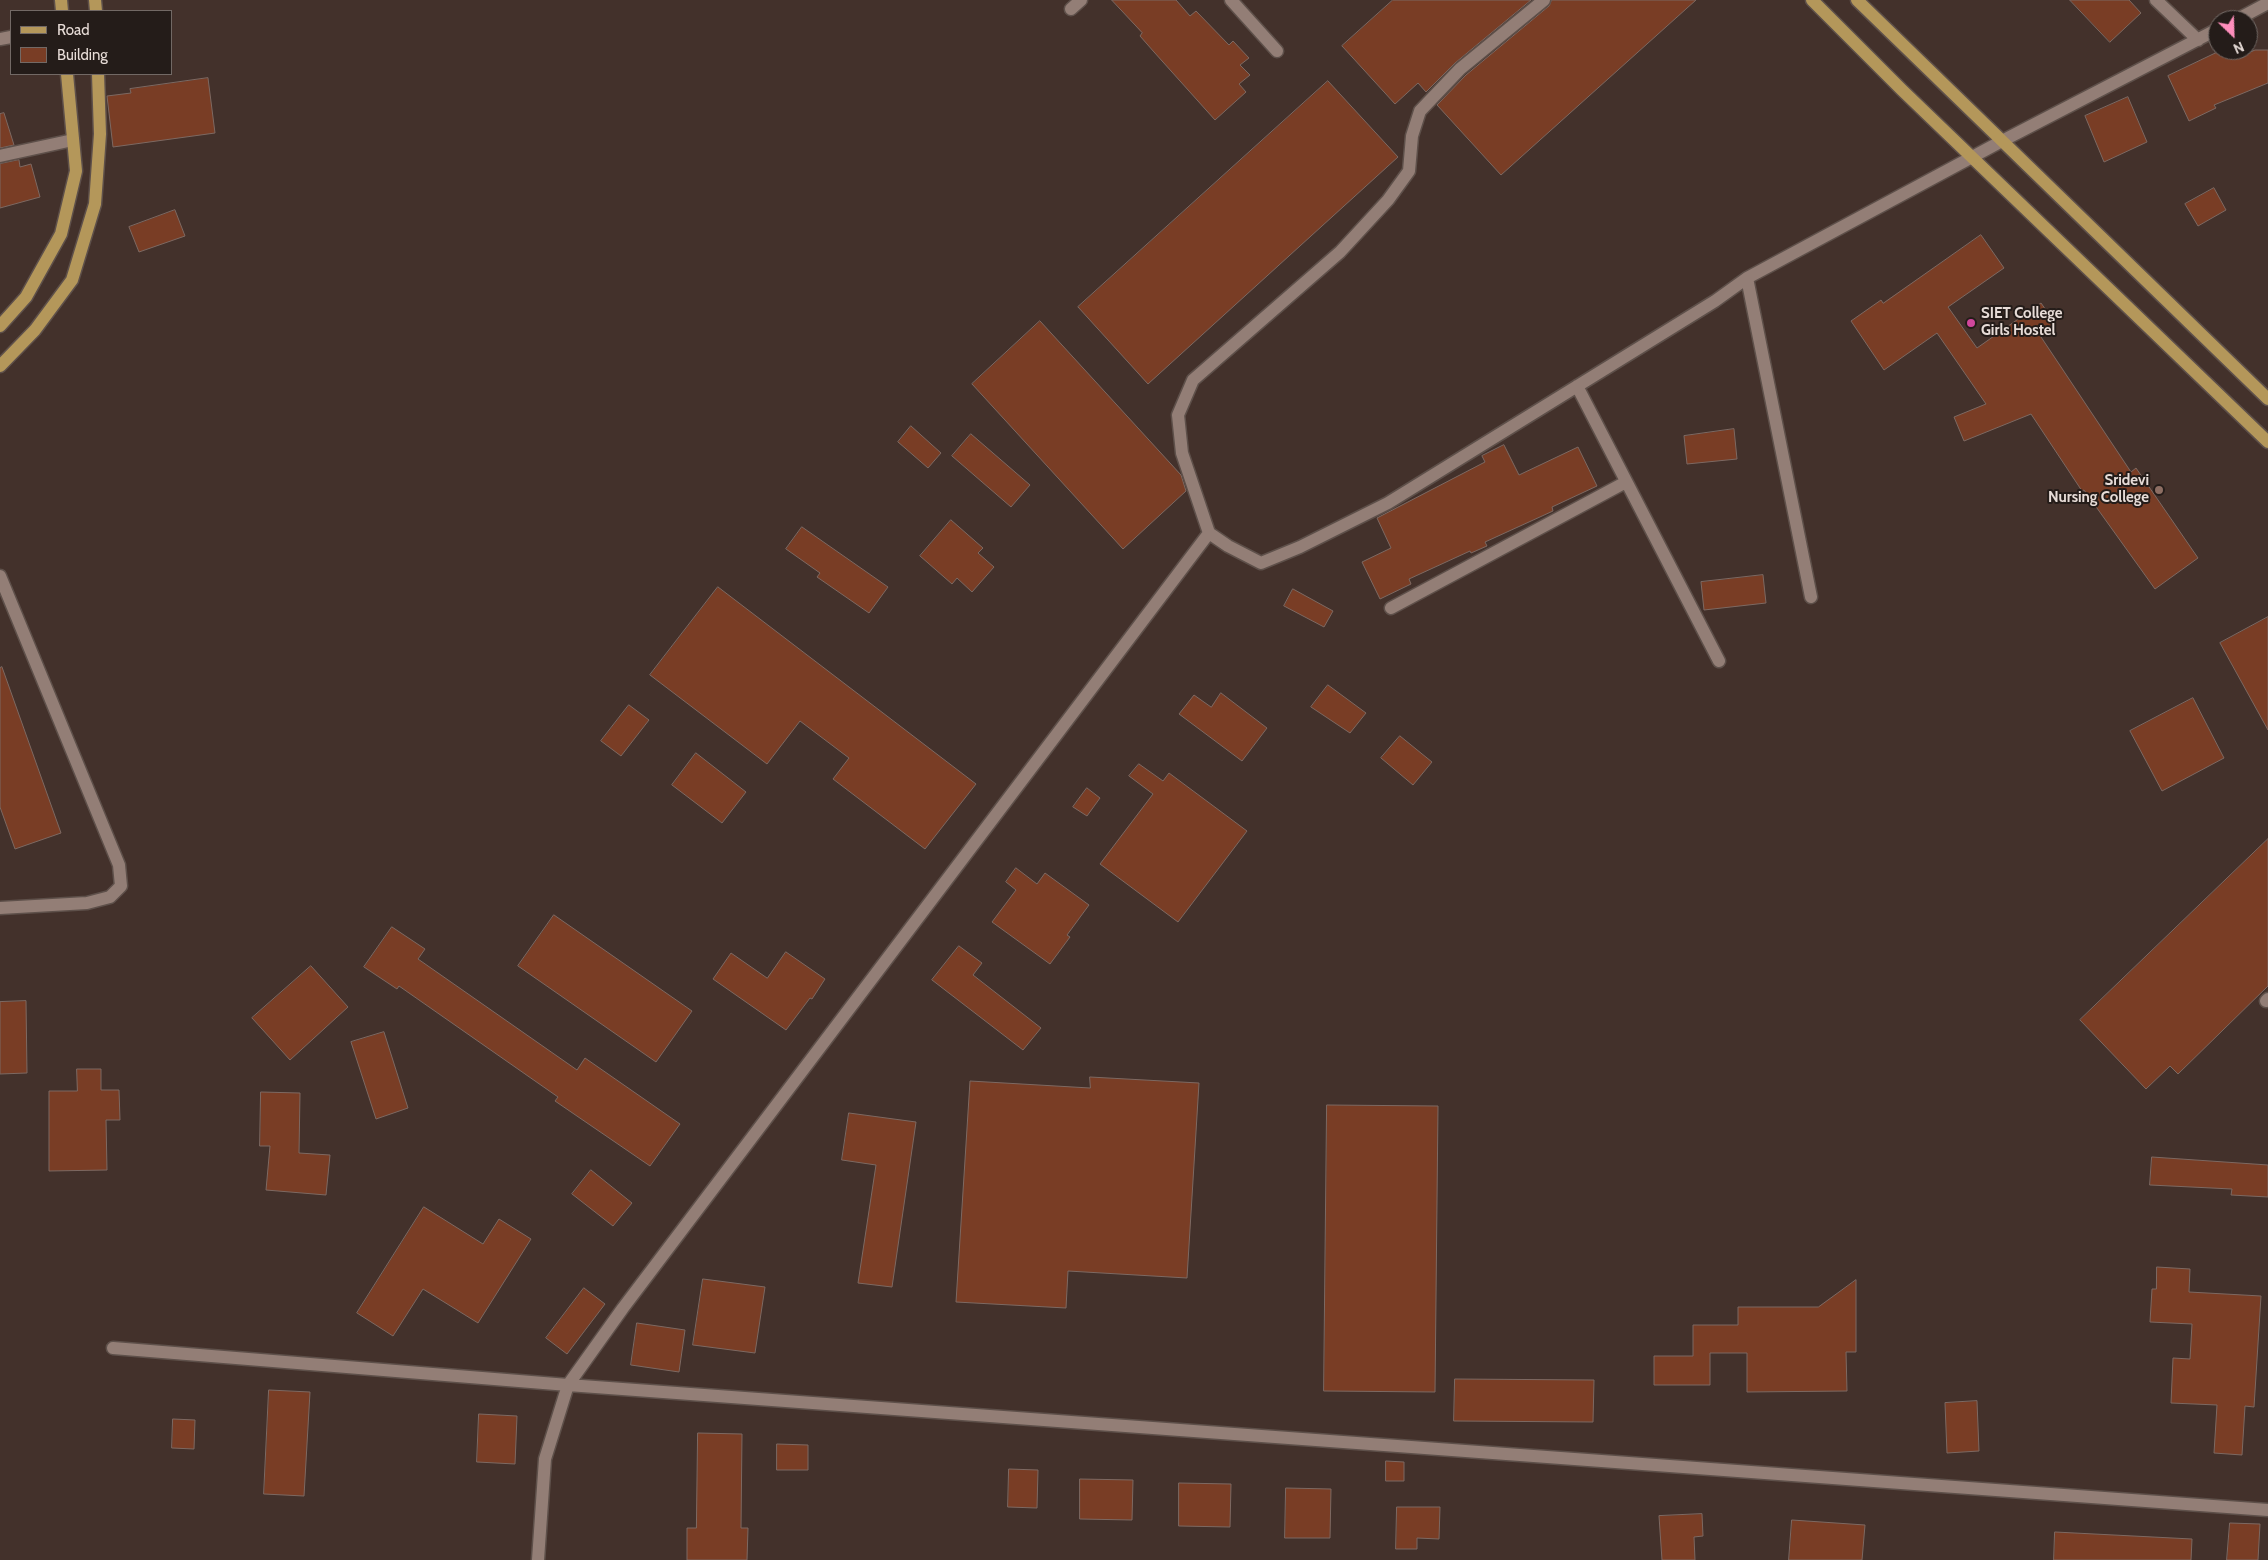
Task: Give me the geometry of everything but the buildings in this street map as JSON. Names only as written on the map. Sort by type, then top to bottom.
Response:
[{"type":"main road","points":[[1812,0],[2268,442]]},
{"type":"main road","points":[[1857,0],[2268,399]]},
{"type":"main road","points":[[0,326],[26,297],[61,234],[76,171],[67,75]]},
{"type":"main road","points":[[0,366],[35,330],[72,280],[94,204],[100,134],[98,75]]},
{"type":"street","points":[[1071,9],[1081,0]]},
{"type":"street","points":[[1231,0],[1278,50]]},
{"type":"street","points":[[1544,0],[1460,69],[1420,111],[1412,136],[1409,171],[1388,200],[1340,252],[1193,380],[1178,415],[1182,454],[1209,533],[1228,546],[1261,563],[1300,547],[1388,503],[1715,301],[1747,278],[1974,158],[2002,141],[2208,34]]},
{"type":"street","points":[[2156,0],[2198,40]]},
{"type":"street","points":[[2255,10],[2268,3]]},
{"type":"street","points":[[0,156],[73,140]]},
{"type":"street","points":[[1747,278],[1811,597]]},
{"type":"street","points":[[1577,386],[1719,661]]},
{"type":"street","points":[[1391,608],[1626,482]]},
{"type":"street","points":[[538,1560],[546,1458],[568,1385],[629,1300],[1209,533]]},
{"type":"street","points":[[0,576],[119,865],[121,886],[110,897],[87,903],[0,908]]},
{"type":"street","points":[[113,1348],[568,1385],[2268,1510]]},
{"type":"place","name":"SIET College Girls Hostel","points":[[1971,323]]},
{"type":"place","name":"Sridevi Nursing College","points":[[2159,490]]}]
